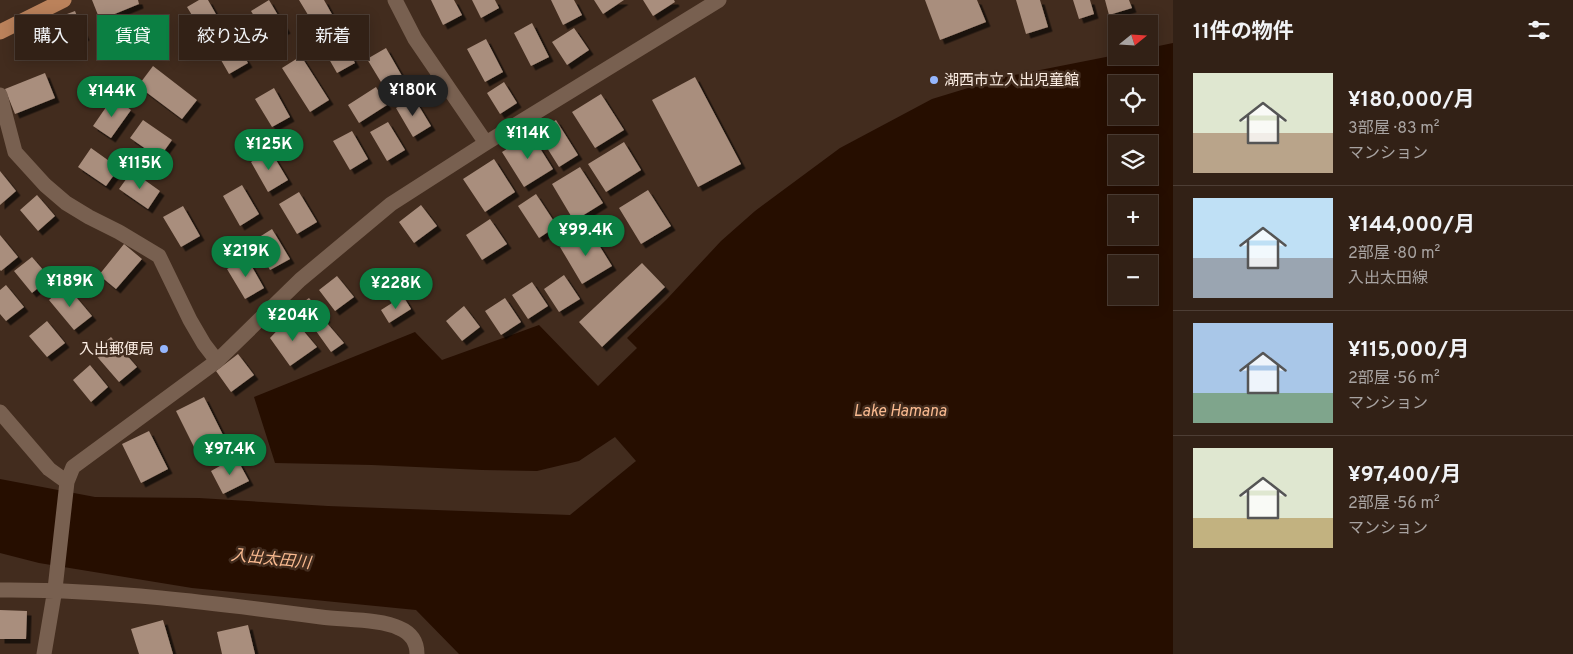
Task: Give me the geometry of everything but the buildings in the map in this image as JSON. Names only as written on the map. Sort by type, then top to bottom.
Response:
[{"type":"main road","points":[[0,32],[64,0]]},
{"type":"street","points":[[395,0],[415,39],[486,142]]},
{"type":"street","points":[[44,654],[55,589],[67,482],[73,467],[217,361],[300,280],[391,204],[486,142],[719,0]]},
{"type":"street","points":[[0,95],[15,152],[45,185],[66,203],[159,256],[190,320],[204,344],[217,361]]},
{"type":"street","points":[[0,412],[49,469],[67,482]]},
{"type":"street","points":[[0,590],[55,589],[148,596],[341,620],[381,623],[398,627],[409,634],[417,645],[417,654]]},
{"type":"water","name":"Lake Hamana","points":[[1173,43],[1173,654],[459,654],[416,610],[192,588],[39,563],[0,553],[0,479],[95,497],[199,498],[328,506],[570,515],[636,461],[615,437],[579,461],[537,471],[275,463],[254,397],[415,332],[442,360],[539,325],[598,386],[637,348],[627,338],[667,299],[721,241],[755,211],[840,148],[932,99],[1004,77],[1108,57],[1108,65],[1158,65],[1158,46]]},
{"type":"place","name":"湖西市立入出児童館","points":[[934,80]]},
{"type":"place","name":"入出郵便局","points":[[164,349]]},
{"type":"water label","name":"入出太田川","points":[[271,558]]}]
